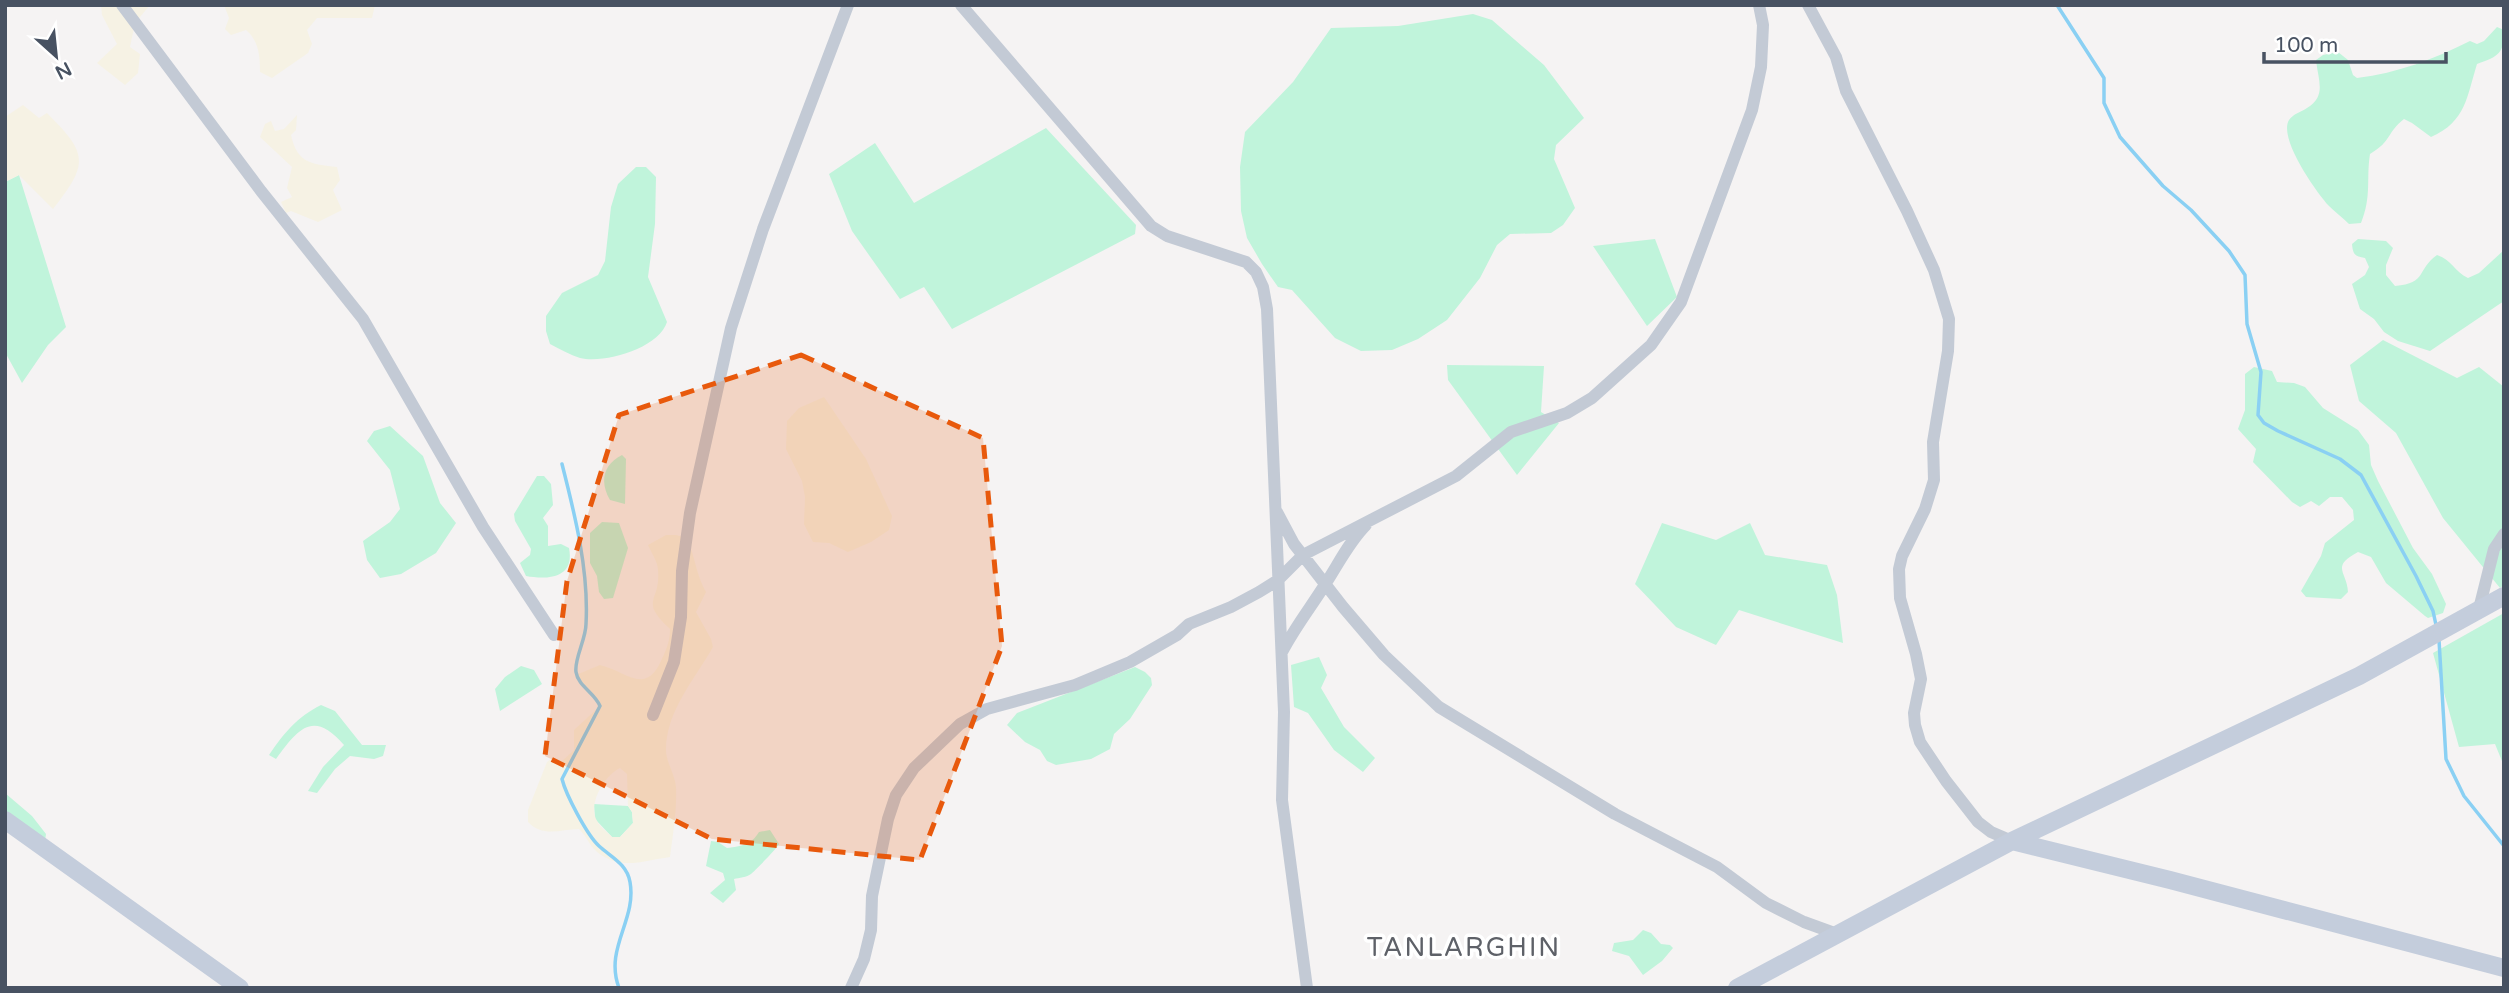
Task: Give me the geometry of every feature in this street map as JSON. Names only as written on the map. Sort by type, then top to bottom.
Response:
[{"type":"street","points":[[122,5],[261,191],[363,319],[484,527],[554,635]]},
{"type":"street","points":[[653,715],[674,662],[681,617],[682,571],[690,513],[732,328],[763,229],[848,5]]},
{"type":"street","points":[[961,5],[1151,226],[1167,236],[1246,262],[1256,272],[1263,286],[1267,309],[1282,652],[1282,800],[1307,988]]},
{"type":"street","points":[[851,988],[864,959],[872,930],[874,885],[888,818],[896,794],[914,768],[960,724],[987,709],[1074,685],[1130,662],[1177,635],[1189,624],[1231,607],[1278,580],[1303,555],[1455,476],[1511,432],[1567,413],[1592,398],[1651,345],[1681,303],[1752,110],[1761,67],[1763,26],[1759,5]]},
{"type":"street","points":[[1808,5],[1836,57],[1846,91],[1918,234],[1934,270],[1949,319],[1948,351],[1933,442],[1934,480],[1925,509],[1902,556],[1899,569],[1900,598],[1921,678],[1914,713],[1915,725],[1920,742],[1946,781],[1978,822],[1991,832],[2012,841],[2504,968]]},
{"type":"street","points":[[1275,508],[1294,544],[1325,584],[1384,654],[1439,707],[1615,814],[1717,867],[1766,903],[1804,922],[1837,934]]},
{"type":"street","points":[[1282,652],[1297,624],[1347,549],[1371,520]]},
{"type":"street","points":[[2479,609],[2494,549],[2504,534]]},
{"type":"street","points":[[1737,988],[2012,841],[2360,676],[2504,596]]},
{"type":"street","points":[[5,820],[240,988]]},
{"type":"highlighted area","points":[[801,355],[983,438],[1002,646],[920,860],[712,839],[545,756],[567,581],[619,415]]},
{"type":"green space","points":[[1473,14],[1492,20],[1544,65],[1584,118],[1556,145],[1554,159],[1575,208],[1563,225],[1551,233],[1510,234],[1497,245],[1480,278],[1447,320],[1418,339],[1392,350],[1361,351],[1335,338],[1292,290],[1278,287],[1247,238],[1241,211],[1240,167],[1245,132],[1293,82],[1331,28],[1398,26]]},
{"type":"green space","points":[[2497,27],[2504,30],[2501,49],[2495,56],[2477,64],[2463,107],[2452,124],[2431,137],[2404,119],[2382,145],[2370,154],[2368,196],[2361,223],[2349,224],[2329,206],[2316,189],[2300,164],[2289,139],[2289,120],[2313,103],[2319,93],[2316,60],[2323,55],[2338,52],[2348,60],[2353,75],[2357,78],[2372,76],[2443,54],[2470,41],[2477,44],[2484,41]]},
{"type":"green space","points":[[1046,128],[1136,225],[1135,234],[952,329],[924,287],[900,299],[852,231],[829,174],[875,143],[914,203]]},
{"type":"green space","points":[[636,167],[646,167],[656,177],[655,224],[648,277],[667,322],[654,339],[630,352],[603,359],[580,358],[550,344],[546,331],[546,316],[562,293],[598,275],[605,261],[611,207],[618,184]]},
{"type":"green space","points":[[19,175],[66,327],[48,345],[22,383],[5,352],[5,182]]},
{"type":"green space","points":[[1655,239],[1677,297],[1647,326],[1593,246]]},
{"type":"green space","points":[[2358,239],[2386,241],[2393,248],[2386,265],[2386,275],[2395,286],[2413,282],[2437,255],[2446,259],[2468,278],[2479,273],[2504,250],[2504,301],[2430,351],[2398,341],[2384,332],[2374,319],[2360,309],[2352,284],[2365,275],[2369,267],[2365,258],[2357,256],[2353,251],[2352,244]]},
{"type":"green space","points":[[2383,340],[2457,378],[2479,367],[2504,387],[2504,585],[2500,588],[2443,518],[2396,433],[2359,401],[2350,365]]},
{"type":"green space","points":[[1447,365],[1544,366],[1541,412],[1559,423],[1517,475],[1448,380]]},
{"type":"green space","points":[[2254,367],[2272,371],[2277,382],[2305,387],[2323,408],[2358,430],[2369,445],[2371,465],[2378,481],[2413,548],[2432,574],[2446,604],[2443,613],[2428,618],[2425,616],[2386,583],[2371,557],[2358,552],[2349,557],[2342,566],[2348,592],[2341,599],[2306,597],[2301,591],[2321,556],[2325,543],[2354,520],[2353,510],[2342,497],[2330,497],[2319,506],[2311,501],[2300,507],[2253,462],[2256,449],[2238,429],[2245,410],[2245,374]]},
{"type":"green space","points":[[390,426],[423,456],[440,503],[456,523],[436,553],[401,574],[380,578],[367,560],[363,541],[390,522],[400,509],[390,470],[367,441],[374,431]]},
{"type":"green space","points":[[622,455],[626,459],[625,504],[610,500],[604,481],[610,464]]},
{"type":"green space","points":[[537,476],[544,476],[551,484],[553,505],[543,518],[548,526],[548,546],[561,544],[569,548],[570,558],[564,571],[543,578],[526,576],[520,563],[530,555],[531,549],[515,521],[514,514]]},
{"type":"green space","points":[[602,522],[619,523],[628,548],[613,598],[604,599],[599,592],[597,576],[590,563],[590,533]]},
{"type":"green space","points":[[1662,523],[1716,540],[1750,523],[1765,555],[1827,565],[1837,595],[1843,643],[1739,610],[1716,645],[1676,627],[1635,584]]},
{"type":"green space","points":[[2504,613],[2504,766],[2495,744],[2459,747],[2433,653]]},
{"type":"green space","points":[[1319,657],[1327,675],[1321,688],[1344,727],[1375,758],[1363,772],[1334,750],[1308,713],[1294,707],[1291,665]]},
{"type":"green space","points":[[521,666],[534,670],[542,684],[500,711],[495,689],[505,677]]},
{"type":"green space","points":[[1135,667],[1151,678],[1152,685],[1130,719],[1114,734],[1110,749],[1091,759],[1056,765],[1047,761],[1040,750],[1025,742],[1007,725],[1017,713]]},
{"type":"green space","points":[[321,705],[335,711],[362,745],[386,745],[383,756],[374,759],[350,756],[335,769],[317,793],[308,791],[323,767],[344,745],[333,734],[323,728],[307,727],[292,739],[276,759],[269,755],[292,726]]},
{"type":"green space","points":[[5,793],[32,816],[46,834],[45,841],[5,814]]},
{"type":"green space","points":[[594,804],[628,806],[632,812],[633,823],[620,837],[612,837],[595,819]]},
{"type":"green space","points":[[770,830],[779,844],[766,859],[749,875],[734,879],[736,890],[723,903],[710,893],[725,880],[723,873],[706,866],[711,841],[727,848],[746,844],[759,832]]},
{"type":"green space","points":[[1643,930],[1651,933],[1661,944],[1673,948],[1662,961],[1643,975],[1629,956],[1612,951],[1614,943],[1633,940]]},
{"type":"sand","points":[[101,5],[150,5],[135,23],[130,47],[140,54],[138,73],[125,85],[97,63],[117,44],[102,15]]},
{"type":"sand","points":[[224,5],[375,5],[372,18],[317,18],[307,30],[312,44],[308,53],[272,78],[260,72],[258,49],[250,34],[246,30],[231,35],[225,29],[229,18]]},
{"type":"sand","points":[[23,105],[39,118],[47,113],[70,139],[79,159],[73,180],[53,209],[19,175],[5,182],[5,117]]},
{"type":"sand","points":[[297,115],[296,130],[291,135],[297,151],[301,157],[313,163],[337,167],[340,180],[333,190],[342,210],[318,222],[291,211],[286,213],[281,202],[292,197],[287,188],[292,167],[260,137],[265,124],[271,121],[275,131],[284,129]]},
{"type":"sand","points":[[824,397],[866,459],[892,516],[889,530],[848,552],[829,543],[813,542],[804,524],[805,497],[802,481],[786,449],[787,421],[799,408]]},
{"type":"sand","points":[[666,535],[687,538],[706,592],[696,612],[713,647],[676,709],[667,736],[666,755],[676,787],[670,857],[622,863],[596,851],[579,829],[552,832],[534,827],[528,822],[528,810],[547,762],[552,758],[561,762],[574,750],[574,730],[600,706],[597,698],[576,675],[600,665],[642,679],[655,671],[663,657],[670,629],[653,606],[658,570],[648,545]],"holes":[[[620,768],[627,774],[628,806],[632,812],[633,823],[620,837],[612,837],[597,821],[594,807],[603,783]]]},
{"type":"waterway","points":[[2057,5],[2104,78],[2104,103],[2120,137],[2163,186],[2191,210],[2229,251],[2245,275],[2247,324],[2261,372],[2258,415],[2264,423],[2340,459],[2361,475],[2416,576],[2433,611],[2436,625]]},
{"type":"waterway","points":[[562,464],[576,523],[585,584],[585,630],[576,672],[600,706],[562,779],[572,804],[589,833],[599,846],[626,870],[630,882],[629,909],[615,960],[619,988]]},
{"type":"waterway","points":[[2439,640],[2446,759],[2464,796],[2504,846]]},
{"type":"district","name":"TANLARGHIN","points":[[1464,947]]}]
